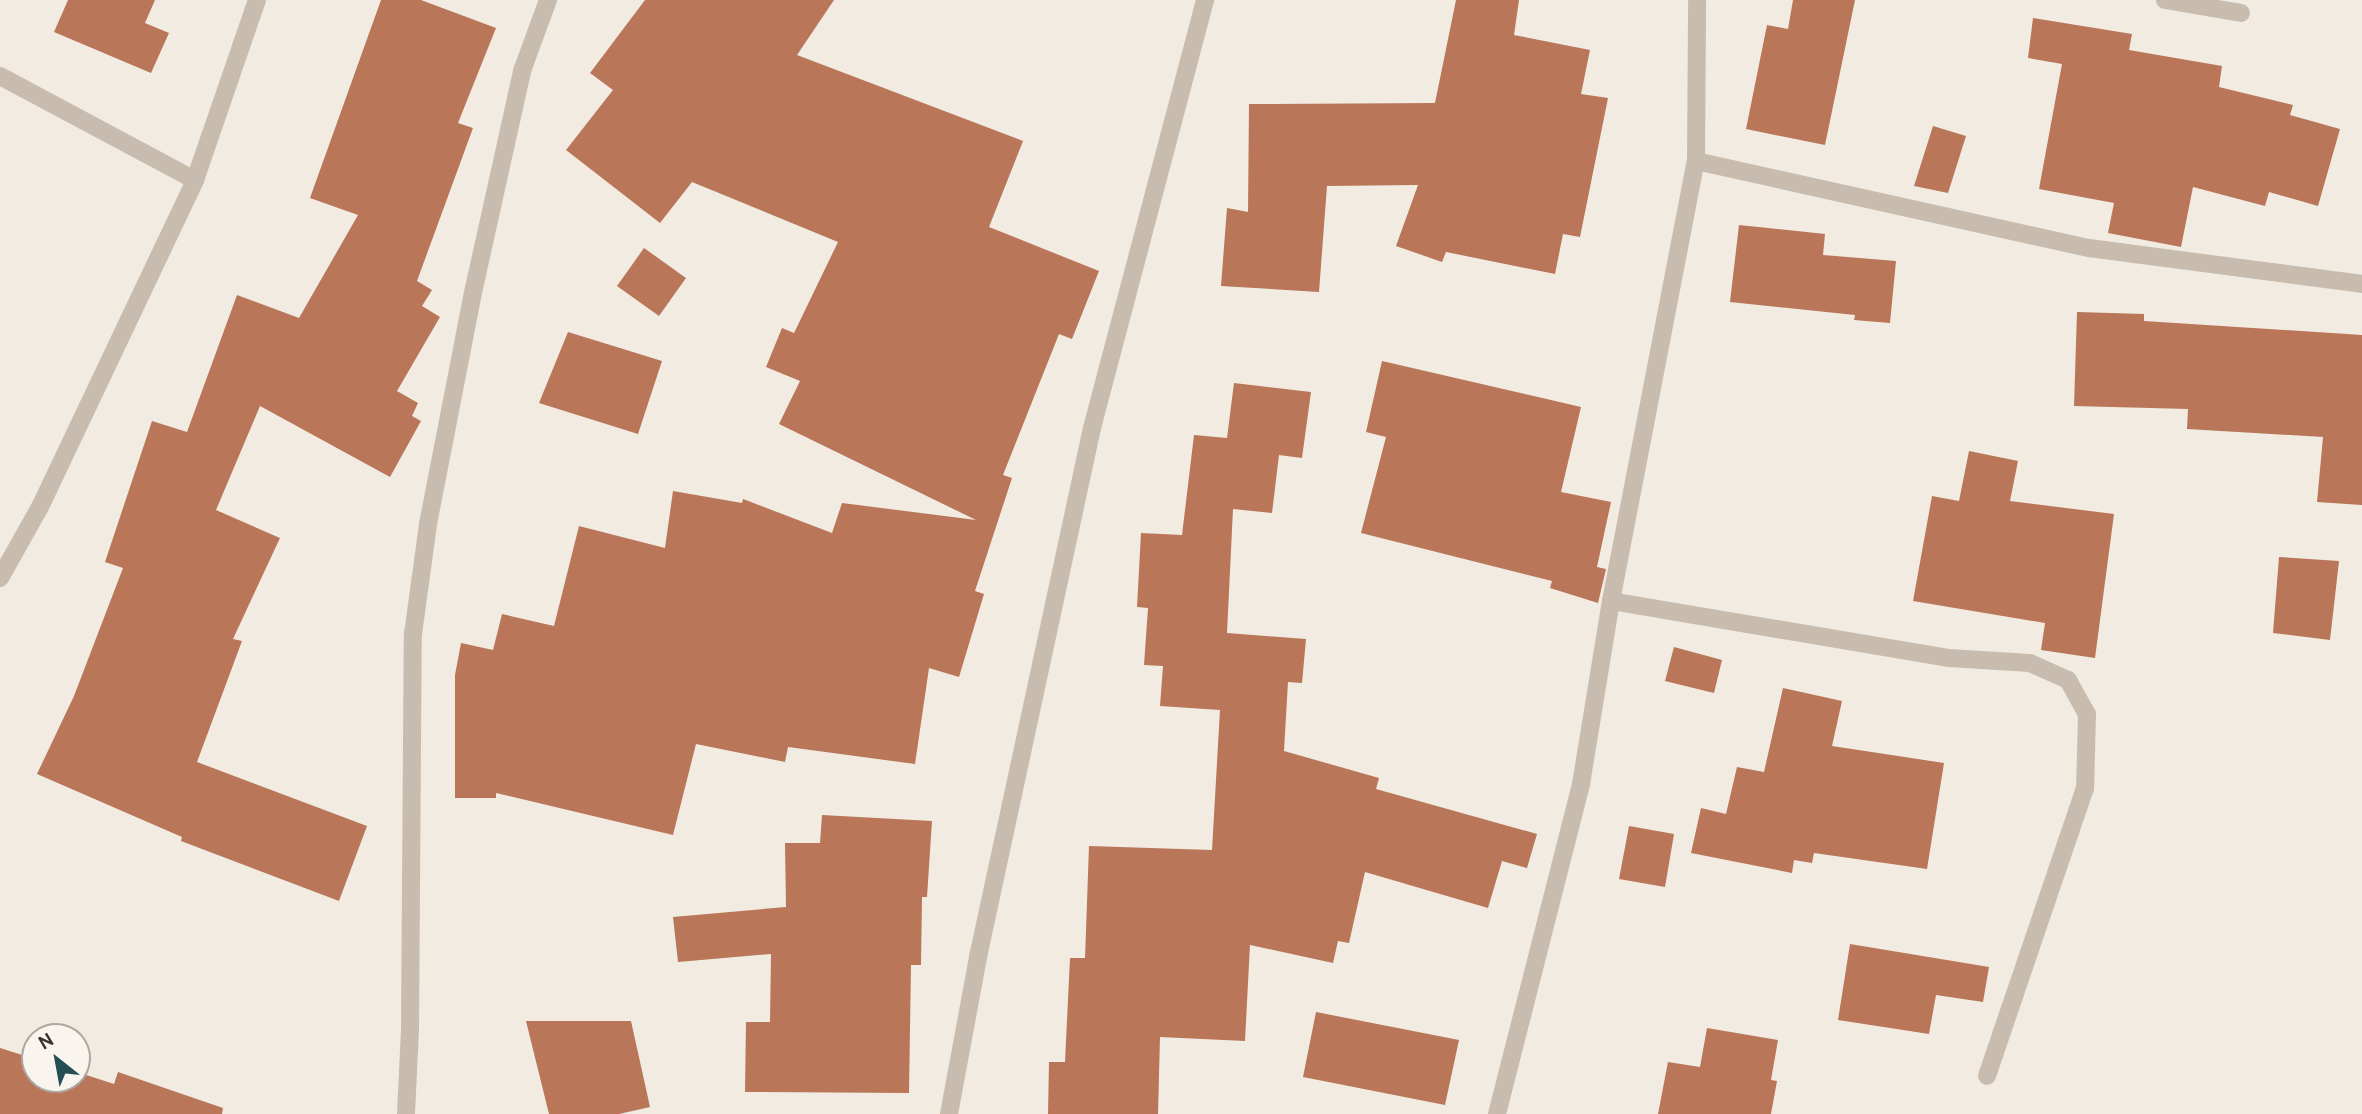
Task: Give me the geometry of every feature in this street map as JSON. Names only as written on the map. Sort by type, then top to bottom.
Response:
[{"type":"street","points":[[0,579],[40,507],[195,180],[257,0]]},
{"type":"street","points":[[405,1114],[410,1030],[413,634],[428,524],[474,288],[522,71],[548,0]]},
{"type":"street","points":[[950,1114],[981,943],[1092,428],[1205,0]]},
{"type":"street","points":[[1497,1114],[1581,784],[1611,601],[1696,161],[1696,0]]},
{"type":"street","points":[[2165,0],[2241,13]]},
{"type":"street","points":[[0,76],[195,180]]},
{"type":"street","points":[[1696,161],[2089,248],[2362,284]]},
{"type":"street","points":[[1611,601],[1949,658],[2030,663],[2068,680],[2087,714],[2085,788],[1987,1076]]},
{"type":"building","points":[[68,0],[155,0],[145,23],[169,33],[151,73],[54,32]]},
{"type":"building","points":[[381,0],[421,0],[496,28],[458,123],[473,128],[417,281],[432,290],[422,306],[440,317],[397,391],[418,403],[412,416],[421,421],[390,477],[260,406],[216,510],[280,538],[233,639],[242,641],[197,762],[367,826],[339,901],[181,841],[182,837],[37,774],[74,696],[123,568],[105,562],[152,421],[187,432],[237,295],[299,318],[358,215],[310,198]]},
{"type":"building","points":[[645,0],[834,0],[797,55],[1023,141],[989,227],[1099,271],[1072,339],[1059,334],[1003,475],[1012,478],[975,591],[984,594],[959,677],[929,668],[915,764],[788,747],[785,762],[696,744],[673,835],[496,793],[496,798],[455,798],[455,675],[461,643],[493,650],[502,614],[554,626],[579,526],[665,548],[673,491],[742,503],[743,499],[832,533],[842,503],[976,520],[779,424],[800,381],[766,367],[782,328],[794,333],[838,242],[692,182],[660,223],[566,150],[613,90],[590,73]]},
{"type":"building","points":[[1456,0],[1519,0],[1514,35],[1590,50],[1581,94],[1608,98],[1580,237],[1563,234],[1555,274],[1446,252],[1442,262],[1396,246],[1418,185],[1327,186],[1319,292],[1221,286],[1227,208],[1248,212],[1249,104],[1435,103]]},
{"type":"building","points":[[1793,0],[1855,0],[1825,145],[1746,129],[1767,25],[1788,29]]},
{"type":"building","points":[[2033,18],[2132,34],[2129,50],[2222,66],[2219,87],[2293,105],[2290,115],[2340,129],[2318,206],[2269,192],[2265,206],[2193,187],[2181,247],[2108,233],[2114,203],[2039,189],[2062,64],[2028,58]]},
{"type":"building","points":[[1933,126],[1966,136],[1948,193],[1914,186]]},
{"type":"building","points":[[1739,225],[1825,234],[1823,255],[1896,261],[1890,323],[1854,320],[1855,315],[1730,302]]},
{"type":"building","points":[[644,248],[686,278],[659,316],[617,286]]},
{"type":"building","points":[[2077,312],[2144,314],[2144,321],[2362,335],[2362,505],[2317,502],[2323,437],[2187,429],[2188,409],[2074,406]]},
{"type":"building","points":[[568,332],[662,361],[638,434],[539,403]]},
{"type":"building","points":[[1382,361],[1581,407],[1561,492],[1611,502],[1597,567],[1606,569],[1598,603],[1550,588],[1552,581],[1361,533],[1386,437],[1366,432]]},
{"type":"building","points":[[1234,383],[1311,392],[1302,458],[1279,455],[1272,513],[1233,509],[1227,633],[1306,639],[1302,683],[1288,682],[1284,751],[1379,778],[1376,789],[1537,834],[1527,868],[1502,861],[1488,908],[1365,872],[1349,943],[1338,941],[1333,963],[1250,945],[1245,1041],[1160,1037],[1158,1114],[1048,1114],[1049,1062],[1065,1062],[1070,958],[1085,958],[1089,846],[1212,850],[1220,710],[1160,706],[1163,666],[1144,665],[1148,608],[1137,607],[1141,533],[1182,535],[1194,435],[1227,438]]},
{"type":"building","points":[[1969,451],[2018,461],[2010,501],[2114,514],[2095,658],[2041,650],[2045,623],[1913,601],[1932,496],[1959,501]]},
{"type":"building","points":[[2279,557],[2339,561],[2330,640],[2273,633]]},
{"type":"building","points":[[1674,647],[1722,660],[1714,693],[1665,681]]},
{"type":"building","points":[[1783,688],[1842,701],[1832,746],[1944,763],[1927,869],[1814,853],[1812,863],[1794,860],[1792,873],[1691,853],[1701,808],[1726,814],[1737,767],[1764,772]]},
{"type":"building","points":[[822,815],[932,821],[927,897],[922,897],[921,965],[911,965],[909,1093],[745,1092],[746,1022],[770,1022],[771,954],[678,962],[673,917],[786,907],[785,843],[820,843]]},
{"type":"building","points":[[1629,826],[1674,834],[1665,887],[1619,879]]},
{"type":"building","points":[[1850,944],[1989,967],[1983,1002],[1936,995],[1929,1034],[1838,1020]]},
{"type":"building","points":[[1316,1012],[1459,1040],[1445,1105],[1303,1077]]},
{"type":"building","points":[[526,1021],[631,1021],[650,1107],[619,1114],[549,1114]]},
{"type":"building","points":[[1707,1028],[1778,1040],[1771,1080],[1777,1081],[1771,1114],[1658,1114],[1668,1062],[1700,1067]]},
{"type":"building","points":[[0,1048],[21,1055],[21,1093],[91,1093],[91,1077],[114,1084],[118,1072],[223,1108],[222,1114],[0,1114]]}]
